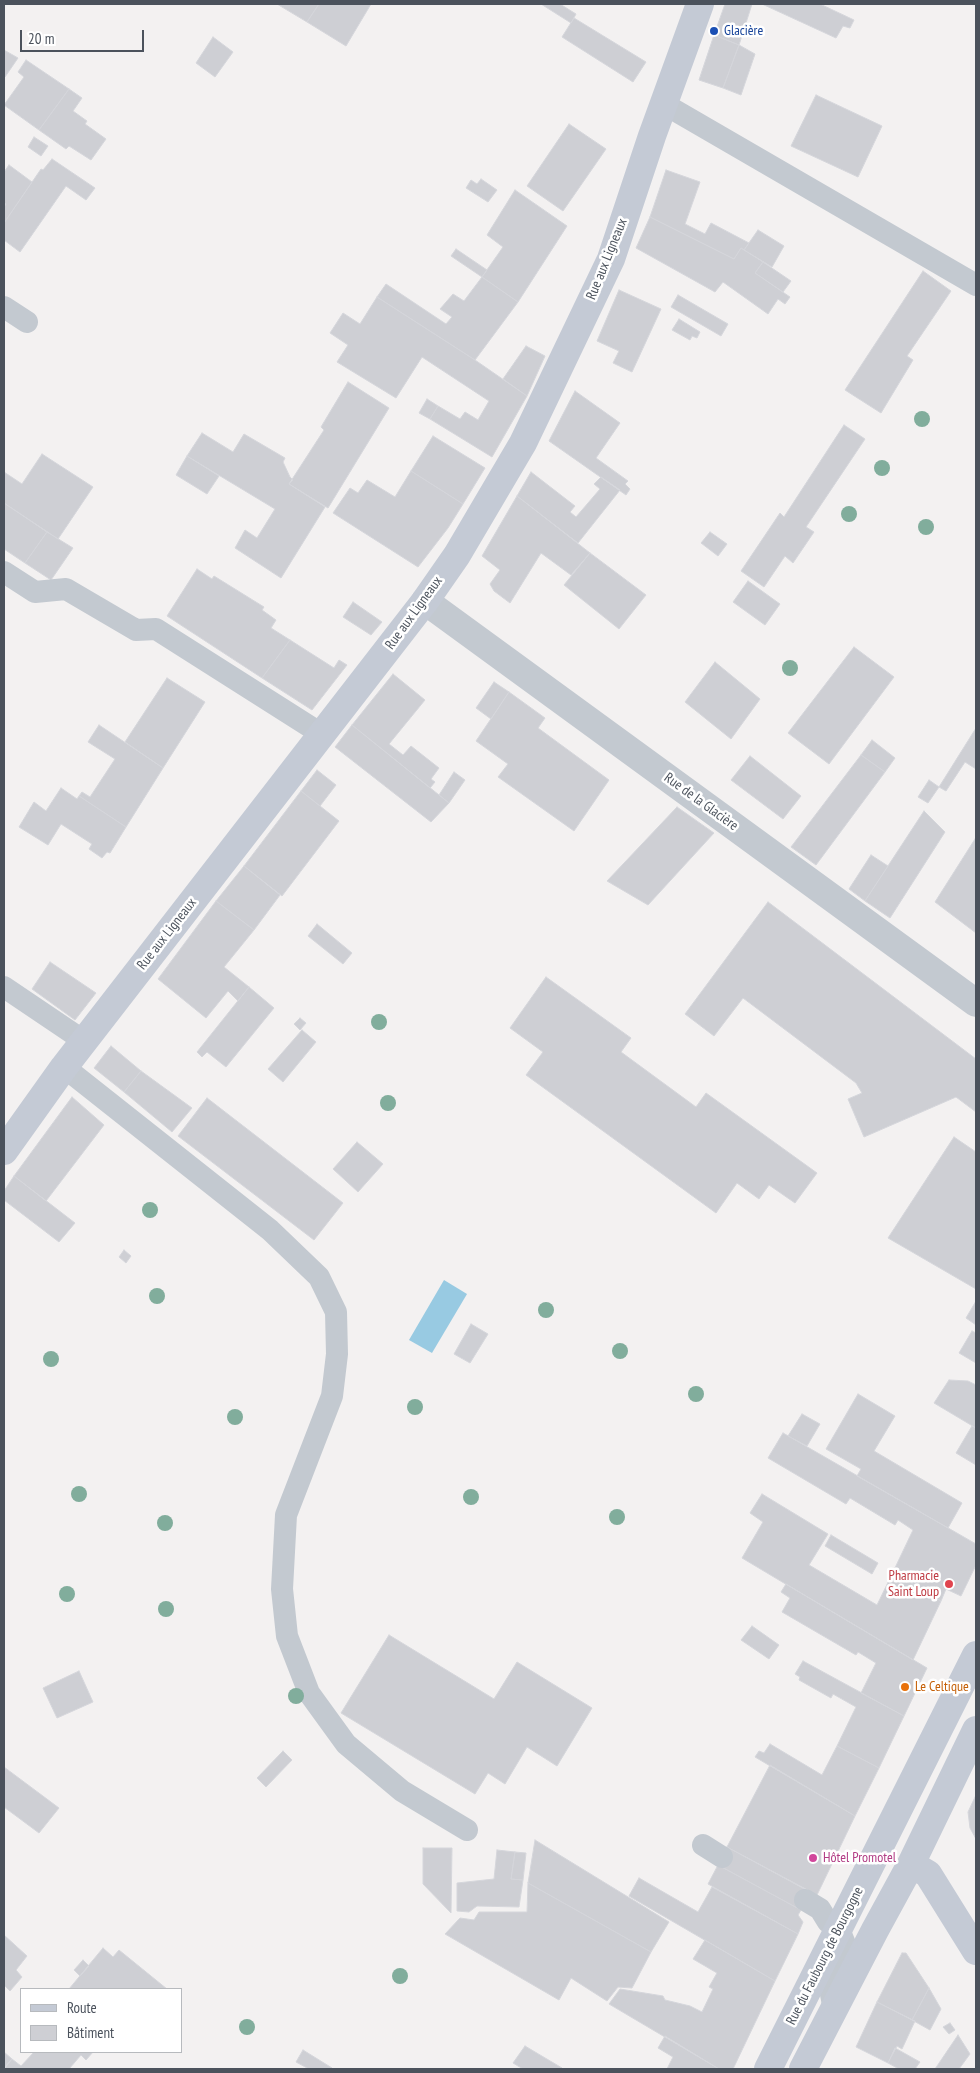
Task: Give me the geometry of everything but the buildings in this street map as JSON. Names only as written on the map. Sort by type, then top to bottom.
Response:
[{"type":"street","name":"Rue aux Ligneaux","points":[[4,1151],[64,1067],[425,601],[456,554],[523,443],[611,259],[700,4]]},
{"type":"street","name":"Rue de la Glacière","points":[[425,601],[976,1003]]},
{"type":"street","name":"Rue du Faubourg de Bourgogne","points":[[768,2069],[976,1655]]},
{"type":"street","points":[[911,1864],[911,1828],[915,1810],[976,1684]]},
{"type":"street","points":[[804,2069],[911,1864],[976,1730]]},
{"type":"street","points":[[911,1864],[928,1874],[976,1951]]},
{"type":"lane","points":[[664,104],[976,285]]},
{"type":"lane","points":[[4,307],[26,322]]},
{"type":"lane","points":[[4,572],[35,592],[66,589],[136,630],[156,629],[323,735]]},
{"type":"lane","points":[[4,987],[84,1041]]},
{"type":"lane","points":[[64,1067],[270,1230],[319,1277],[336,1312],[338,1354],[332,1396],[286,1515],[282,1589],[286,1636],[309,1693],[346,1744],[402,1791],[467,1830]]},
{"type":"lane","points":[[703,1845],[722,1857]]},
{"type":"lane","points":[[806,1900],[820,1909],[828,1922],[838,1927],[846,1944],[828,1979],[834,2010]]},
{"type":"water","points":[[444,1280],[467,1294],[432,1353],[409,1340]]},
{"type":"place","name":"Glacière","points":[[714,31]]},
{"type":"place","name":"Pharmacie Saint Loup","points":[[949,1584]]},
{"type":"place","name":"Le Celtique","points":[[905,1687]]},
{"type":"place","name":"Hôtel Promotel","points":[[813,1858]]}]
